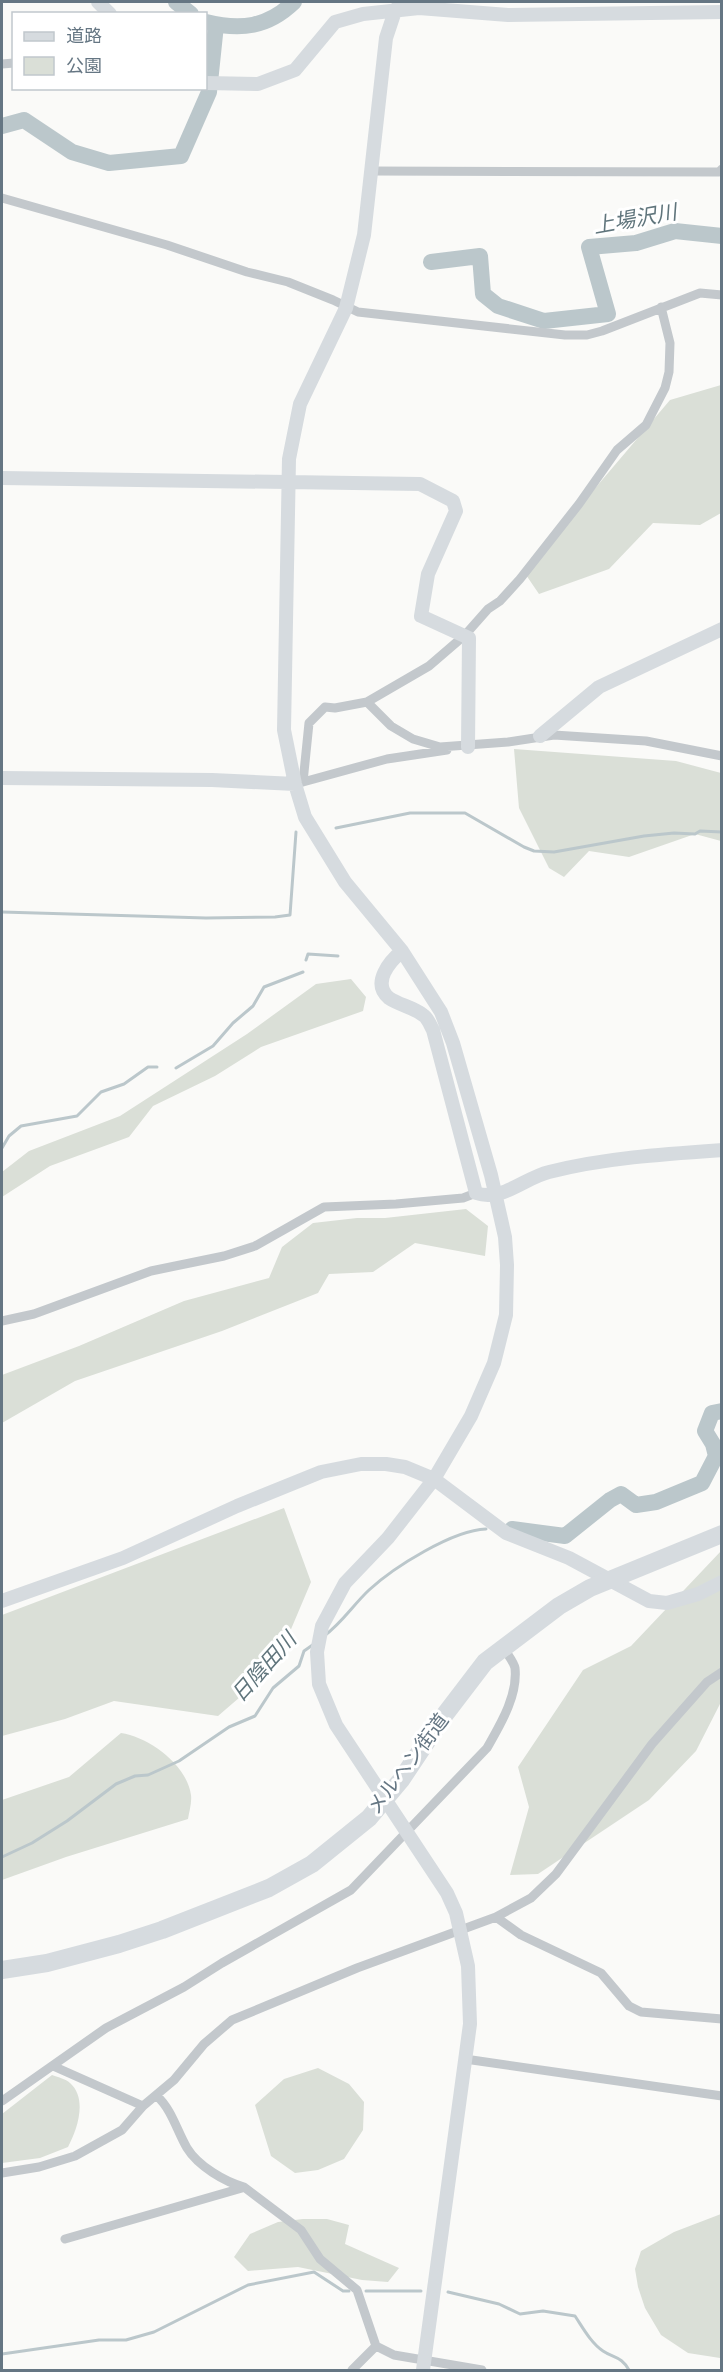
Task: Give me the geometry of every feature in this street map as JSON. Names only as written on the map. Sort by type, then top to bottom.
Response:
[{"type":"highway","name":"メルヘン街道","points":[[2,1970],[47,1963],[162,1930],[269,1888],[312,1864],[369,1818],[401,1780],[443,1717],[485,1662],[559,1606],[590,1588],[722,1534]]},
{"type":"street","points":[[211,83],[258,84],[295,70],[335,22],[398,6],[508,15],[722,12]]},
{"type":"street","points":[[398,6],[386,38],[364,235],[346,308],[300,404],[289,459],[284,730],[299,783],[305,818],[345,882],[402,951],[441,1012],[453,1043],[491,1175],[505,1237],[506,1315],[494,1363],[471,1416],[434,1479],[388,1538],[345,1583],[322,1626],[317,1652],[319,1684],[336,1725],[447,1893],[456,1913],[468,1966],[470,2024],[423,2370]]},
{"type":"street","points":[[370,171],[718,172],[722,169]]},
{"type":"street","points":[[2,198],[167,245],[247,272],[288,282],[358,312],[565,335],[587,335],[700,294],[722,295]]},
{"type":"street","points":[[299,783],[309,723],[325,707],[335,708],[367,702],[429,666],[465,636],[488,609],[500,601],[520,579],[579,504],[617,450],[646,425],[665,388],[669,372],[670,343],[661,307]]},
{"type":"street","points":[[2,478],[420,484],[453,501],[456,511],[428,574],[421,616],[469,638],[468,747]]},
{"type":"street","points":[[540,736],[599,687],[722,629]]},
{"type":"street","points":[[367,702],[392,726],[413,739],[440,747],[468,747]]},
{"type":"street","points":[[2,778],[299,783],[387,759],[554,735],[646,741],[722,756]]},
{"type":"street","points":[[402,951],[387,964],[382,980],[384,989],[388,998],[426,1016],[433,1030],[480,1195]]},
{"type":"street","points":[[2,1321],[34,1314],[151,1271],[224,1256],[255,1246],[324,1208],[463,1198],[507,1191],[546,1172],[598,1162],[722,1150]]},
{"type":"street","points":[[2,1601],[123,1558],[237,1506],[321,1472],[361,1464],[405,1467],[434,1479],[506,1533],[569,1558],[649,1601],[667,1603],[698,1594],[722,1582]]},
{"type":"street","points":[[2,2101],[106,2028],[184,1987],[351,1890],[487,1748],[501,1724],[513,1693],[515,1666],[504,1648]]},
{"type":"street","points":[[2,2173],[39,2167],[75,2156],[122,2130],[143,2106],[174,2080],[204,2044],[232,2020],[313,1986],[496,1917],[531,1898],[556,1874],[652,1744],[707,1682],[722,1672]]},
{"type":"street","points":[[496,1917],[521,1935],[602,1973],[629,2006],[641,2012],[722,2019]]},
{"type":"street","points":[[465,2059],[722,2096]]},
{"type":"street","points":[[53,2067],[143,2106]]},
{"type":"street","points":[[157,2096],[166,2105],[188,2150],[197,2161],[244,2187],[301,2230],[320,2259],[357,2290],[376,2346],[394,2355],[482,2370]]},
{"type":"street","points":[[65,2239],[244,2187]]},
{"type":"street","points":[[352,2370],[376,2346]]},
{"type":"green space","points":[[721,385],[721,513],[700,525],[653,523],[609,569],[539,594],[524,572],[670,400]]},
{"type":"green space","points":[[514,749],[676,761],[721,773],[721,841],[695,834],[629,857],[589,851],[564,877],[549,868],[519,808]]},
{"type":"green space","points":[[351,979],[366,997],[363,1011],[261,1047],[215,1076],[153,1106],[129,1137],[50,1166],[2,1197],[2,1172],[29,1151],[120,1116],[247,1034],[316,984]]},
{"type":"green space","points":[[466,1209],[488,1226],[485,1256],[415,1243],[373,1272],[329,1274],[318,1293],[222,1331],[75,1381],[2,1423],[2,1375],[79,1346],[184,1301],[269,1278],[282,1247],[313,1223]]},
{"type":"green space","points":[[284,1508],[311,1582],[275,1667],[218,1716],[114,1701],[65,1719],[2,1736],[2,1615]]},
{"type":"green space","points":[[721,1551],[721,1702],[696,1751],[649,1800],[538,1874],[510,1875],[529,1807],[518,1767],[583,1670],[631,1646]]},
{"type":"green space","points":[[121,1733],[154,1746],[165,1754],[182,1773],[191,1795],[188,1819],[66,1857],[2,1880],[2,1800],[69,1777]]},
{"type":"green space","points":[[318,2068],[349,2084],[364,2102],[363,2130],[344,2159],[318,2170],[295,2173],[271,2156],[255,2105],[284,2079]]},
{"type":"green space","points":[[52,2075],[70,2083],[79,2097],[79,2115],[68,2147],[40,2158],[2,2163],[2,2114]]},
{"type":"green space","points":[[721,2214],[722,2357],[720,2358],[688,2353],[661,2335],[645,2308],[635,2269],[641,2251],[674,2232]]},
{"type":"green space","points":[[327,2219],[349,2225],[345,2244],[399,2268],[388,2282],[362,2280],[298,2267],[248,2271],[234,2257],[250,2234],[278,2222]]},
{"type":"waterway","points":[[176,2],[188,12]]},
{"type":"waterway","points":[[207,22],[231,26],[253,25],[274,17],[294,2]]},
{"type":"waterway","name":"上場沢川","points":[[2,126],[24,120],[72,152],[109,163],[181,156],[209,92],[216,25]]},
{"type":"waterway","name":"上場沢川","points":[[431,262],[480,256],[483,294],[498,306],[544,321],[608,314],[589,247],[636,243],[675,231],[722,236]]},
{"type":"waterway","points":[[336,828],[410,813],[465,813],[524,847],[534,851],[554,852],[644,836],[674,833],[695,834],[700,831],[722,832]]},
{"type":"waterway","points":[[2,912],[206,918],[290,915],[296,832]]},
{"type":"waterway","points":[[306,960],[308,954],[338,956]]},
{"type":"waterway","points":[[176,1068],[213,1046],[233,1023],[253,1006],[264,987],[303,972]]},
{"type":"waterway","points":[[2,1148],[9,1136],[21,1126],[77,1116],[101,1092],[124,1084],[148,1067],[157,1067]]},
{"type":"waterway","name":"日陰田川","points":[[512,1529],[565,1536],[610,1500],[621,1494],[636,1505],[656,1502],[702,1483],[716,1456],[713,1444],[705,1431],[712,1413],[722,1411]]},
{"type":"waterway","name":"日陰田川","points":[[324,1636],[369,1590],[408,1561],[457,1536],[486,1529]]},
{"type":"waterway","name":"日陰田川","points":[[2,1857],[32,1843],[67,1821],[116,1784],[135,1776],[148,1775],[179,1761],[229,1727],[255,1716],[273,1688],[299,1666],[304,1651],[314,1644]]},
{"type":"waterway","points":[[2,2354],[99,2340],[126,2340],[154,2332],[248,2285],[314,2272],[343,2291],[349,2291]]},
{"type":"waterway","points":[[366,2291],[421,2291]]},
{"type":"waterway","points":[[448,2292],[499,2304],[520,2314],[543,2311],[575,2316],[595,2344],[620,2360],[629,2370]]}]
